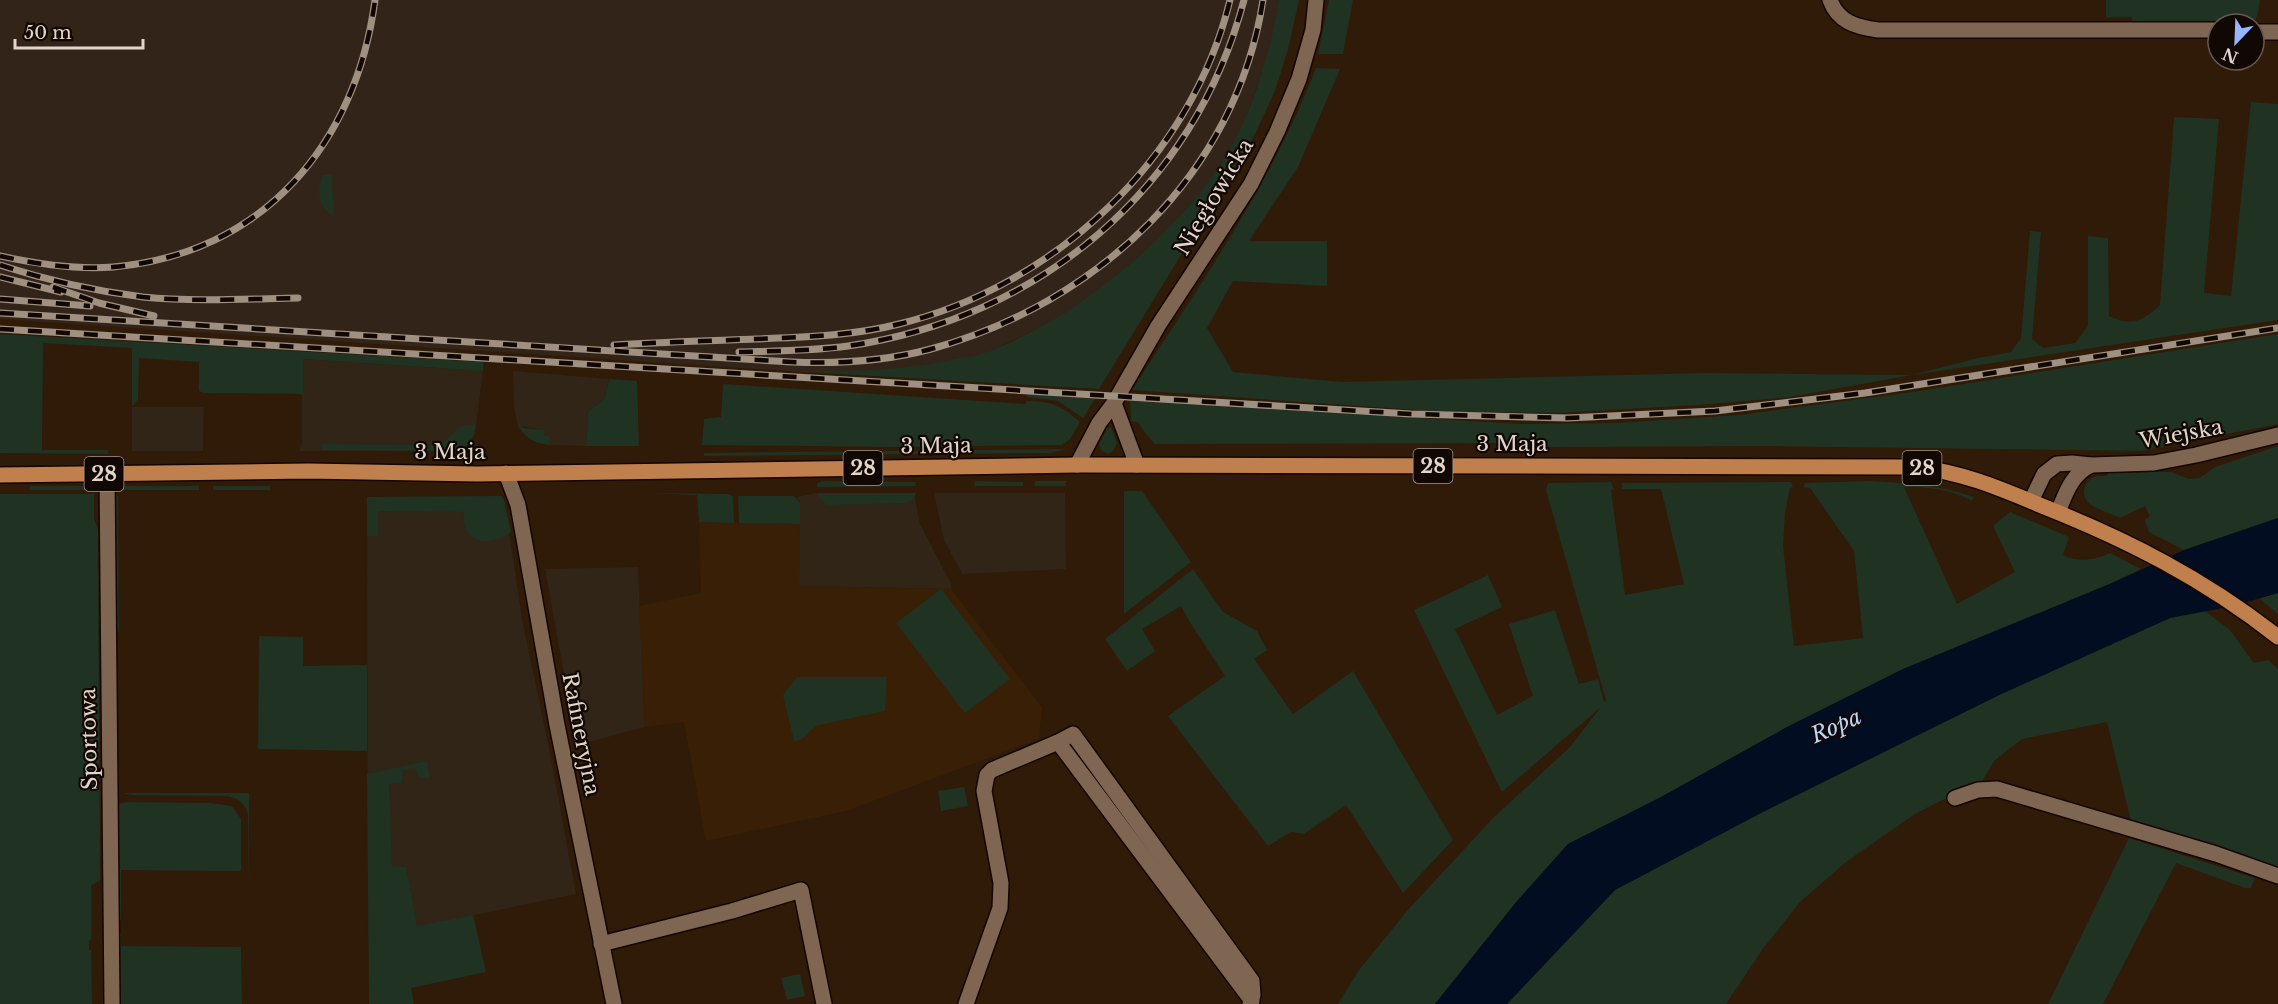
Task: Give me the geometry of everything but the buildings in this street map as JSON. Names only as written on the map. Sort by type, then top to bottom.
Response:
[{"type":"main road","name":"3 Maja","points":[[0,475],[298,471],[506,473],[1077,465],[1893,465],[1940,470],[1975,479],[2031,501]]},
{"type":"main road","name":"28","points":[[2031,501],[2110,533],[2202,582],[2278,636]]},
{"type":"street","name":"Niegłowicka","points":[[1077,465],[1099,423],[1114,403],[1158,326],[1251,184],[1277,132],[1299,79],[1313,30],[1316,0]]},
{"type":"street","points":[[1830,0],[1838,14],[1849,23],[1878,30],[2206,30]]},
{"type":"street","points":[[1114,403],[1137,465]]},
{"type":"street","name":"Wiejska","points":[[2031,501],[2041,478],[2052,466],[2063,463],[2091,465],[2154,463],[2278,435]]},
{"type":"street","points":[[2058,512],[2072,480],[2079,472],[2091,465]]},
{"type":"street","name":"Rafineryjna","points":[[506,473],[520,511],[557,725],[614,1004]]},
{"type":"street","name":"Sportowa","points":[[107,474],[112,1004]]},
{"type":"street","points":[[966,1004],[1000,908],[1001,883],[984,791],[987,776],[992,770],[1073,734],[1252,981],[1251,1002]]},
{"type":"street","points":[[1955,798],[1978,790],[1997,789],[2216,854],[2278,876]]},
{"type":"street","points":[[601,944],[801,890],[824,1004]]},
{"type":"shaded area","points":[[0,0],[1280,0],[1273,44],[1241,130],[1212,179],[1168,230],[1106,286],[1044,326],[981,355],[925,367],[867,372],[788,371],[0,319]]},
{"type":"shaded area","points":[[302,359],[483,371],[475,434],[465,448],[453,451],[299,451],[302,444]]},
{"type":"shaded area","points":[[513,371],[609,379],[605,398],[588,412],[586,446],[549,445],[549,436],[544,436],[544,430],[520,426],[517,423]]},
{"type":"shaded area","points":[[132,407],[204,407],[203,451],[132,451]]},
{"type":"shaded area","points":[[817,493],[914,493],[920,524],[951,584],[951,589],[798,586],[800,503],[796,497]]},
{"type":"shaded area","points":[[934,493],[1065,493],[1066,569],[962,574],[944,540]]},
{"type":"shaded area","points":[[501,496],[504,500],[523,624],[576,894],[368,937],[367,497]]},
{"type":"shaded area","points":[[699,522],[800,524],[799,586],[951,589],[1042,707],[1039,739],[846,811],[706,841],[684,722],[645,727],[639,606],[701,593]]},
{"type":"shaded area","points":[[638,567],[645,727],[577,745],[545,569]]},
{"type":"green space","points":[[1279,0],[1299,0],[1288,49],[1275,91],[1255,134],[1099,389],[788,371],[890,369],[977,355],[1013,341],[1045,324],[1077,305],[1107,283],[1136,259],[1188,207],[1223,161],[1255,94],[1263,70]]},
{"type":"green space","points":[[1329,0],[1353,0],[1343,54],[1318,54]]},
{"type":"green space","points":[[2106,0],[2260,0],[2258,12],[2206,12],[2206,25],[2132,26],[2132,17],[2106,17]]},
{"type":"green space","points":[[1316,68],[1340,69],[1298,167],[1249,241],[1327,241],[1327,286],[1233,281],[1207,328],[1233,372],[1342,382],[1704,373],[1912,375],[1790,397],[1699,405],[1554,413],[1432,411],[1132,390],[1208,273],[1256,193],[1278,153]]},
{"type":"green space","points":[[2251,102],[2278,104],[2278,320],[1912,375],[2011,352],[2021,338],[2030,231],[2041,232],[2032,339],[2043,348],[2075,343],[2088,326],[2088,236],[2108,238],[2109,316],[2124,321],[2137,321],[2160,305],[2174,117],[2219,119],[2204,293],[2231,296]]},
{"type":"green space","points":[[323,175],[332,175],[334,217],[325,208],[320,198]]},
{"type":"green space","points":[[0,334],[483,362],[483,371],[303,359],[303,394],[204,393],[199,391],[199,362],[139,358],[138,399],[132,407],[132,348],[43,343],[42,450],[108,450],[108,454],[0,453]]},
{"type":"green space","points":[[2278,334],[2278,424],[2142,451],[1765,446],[1546,447],[1522,443],[1155,444],[1138,422],[1131,421],[1130,401],[1522,424],[1616,423],[1739,415],[1913,392]]},
{"type":"green space","points":[[609,379],[637,381],[639,446],[586,446],[588,412],[605,398]]},
{"type":"green space","points":[[723,384],[1026,404],[1026,401],[1043,402],[1061,408],[1080,422],[1070,439],[1062,445],[898,447],[702,445],[704,419],[721,417]]},
{"type":"green space","points":[[1028,394],[1095,399],[1083,418],[1058,401],[1027,397]]},
{"type":"green space","points":[[517,423],[524,428],[545,430],[544,436],[549,436],[549,445],[529,439]]},
{"type":"green space","points":[[475,425],[472,439],[463,448],[453,451],[322,450],[320,446],[324,444],[441,445],[458,428]]},
{"type":"green space","points":[[1111,427],[1117,443],[1113,451],[1108,454],[1101,450],[1099,444],[1107,428]]},
{"type":"green space","points":[[2278,446],[2278,518],[2184,550],[2149,532],[2145,520],[2150,516],[2145,506],[2120,518],[2096,508],[2086,500],[2084,494],[2089,480],[2107,476],[2108,472],[2171,472],[2189,479],[2200,478],[2215,467]]},
{"type":"green space","points":[[1066,449],[1051,453],[704,456],[704,453]]},
{"type":"green space","points":[[822,481],[915,482],[916,486],[817,487],[817,483]]},
{"type":"green space","points":[[975,481],[1023,482],[1023,486],[974,486]]},
{"type":"green space","points":[[1035,481],[1066,481],[1066,486],[1034,486]]},
{"type":"green space","points":[[1870,481],[1936,487],[1974,497],[1972,501],[1939,490],[1904,487],[1957,604],[2015,572],[1993,526],[2010,512],[2069,537],[2063,555],[2086,560],[2110,553],[2141,569],[1903,669],[1787,727],[1661,797],[1568,844],[1517,901],[1435,1004],[1338,1004],[1359,970],[1407,911],[1492,819],[1570,747],[1601,707],[1502,792],[1414,610],[1488,575],[1502,607],[1455,629],[1497,715],[1533,696],[1509,624],[1555,610],[1579,684],[1598,679],[1604,702],[1606,700],[1546,490],[1548,483],[1611,482],[1614,490],[1611,490],[1625,595],[1684,584],[1661,489],[1622,489],[1622,483],[1791,482],[1793,487],[1790,488],[1785,513],[1783,546],[1794,646],[1863,638],[1854,551],[1810,488],[1803,487],[1805,483]]},
{"type":"green space","points":[[30,486],[85,486],[91,490],[29,490]]},
{"type":"green space","points":[[123,486],[199,486],[199,490],[120,490]]},
{"type":"green space","points":[[213,486],[270,486],[270,490],[213,490]]},
{"type":"green space","points":[[1124,491],[1142,491],[1191,562],[1124,614]]},
{"type":"green space","points":[[646,493],[733,496],[734,523],[699,522],[697,495]]},
{"type":"green space","points":[[817,493],[916,493],[913,500],[905,503],[827,505]]},
{"type":"green space","points":[[0,494],[94,494],[94,519],[98,529],[100,880],[91,886],[89,950],[91,950],[92,1004],[0,1004]]},
{"type":"green space","points":[[116,495],[118,496],[119,632],[115,630]]},
{"type":"green space","points":[[501,496],[504,500],[511,532],[494,540],[482,541],[471,536],[465,527],[464,512],[378,511],[378,536],[367,536],[367,497]]},
{"type":"green space","points":[[738,496],[794,496],[800,503],[800,524],[739,523]]},
{"type":"green space","points":[[1193,569],[1223,612],[1257,631],[1267,650],[1254,659],[1293,714],[1353,671],[1453,840],[1403,893],[1346,805],[1304,834],[1291,832],[1268,846],[1168,716],[1225,676],[1181,606],[1142,629],[1155,651],[1127,671],[1105,639]]},
{"type":"green space","points":[[941,589],[1010,679],[965,713],[896,623]]},
{"type":"green space","points":[[2278,593],[2278,614],[2259,598]]},
{"type":"green space","points":[[2205,611],[2230,630],[2254,663],[2268,660],[2278,669],[2278,867],[2132,825],[2107,722],[2022,739],[1994,761],[1980,785],[1915,814],[1846,862],[1800,902],[1762,950],[1726,1004],[1507,1004],[1615,890],[1759,814],[1997,696],[2170,618]]},
{"type":"green space","points":[[259,636],[303,637],[303,666],[367,665],[367,751],[258,749]]},
{"type":"green space","points":[[797,677],[887,677],[885,711],[815,726],[801,740],[794,741],[783,695]]},
{"type":"green space","points":[[427,761],[430,778],[419,778],[415,768],[403,770],[402,783],[389,784],[392,866],[406,867],[417,926],[473,915],[486,972],[411,988],[414,1004],[369,1004],[367,774]]},
{"type":"green space","points":[[964,787],[968,806],[941,811],[938,791]]},
{"type":"green space","points":[[123,793],[249,793],[249,889],[248,814],[241,802],[228,796]]},
{"type":"green space","points":[[127,802],[210,803],[232,806],[241,819],[241,871],[121,870],[121,920],[117,918],[116,813],[119,804]]},
{"type":"green space","points":[[2129,838],[2255,878],[2251,888],[2245,888],[2176,863],[2103,1004],[2048,1004]]},
{"type":"green space","points":[[121,933],[121,946],[241,947],[242,1004],[117,1004],[117,935]]},
{"type":"green space","points":[[800,974],[805,996],[787,1000],[781,978]]},
{"type":"water","name":"Ropa","points":[[2278,518],[2278,593],[2233,606],[2170,618],[1997,696],[1759,814],[1615,890],[1507,1004],[1435,1004],[1517,901],[1568,844],[1661,797],[1787,727],[1903,669],[2112,583],[2184,550]]},
{"type":"railway","points":[[0,256],[56,266],[113,267],[167,258],[215,240],[257,215],[293,183],[323,144],[347,101],[364,52],[375,0]]},
{"type":"railway","points":[[614,345],[809,337],[863,331],[899,324],[956,306],[1011,280],[1062,246],[1109,207],[1150,162],[1184,112],[1211,58],[1230,0]]},
{"type":"railway","points":[[739,352],[834,348],[918,331],[984,307],[1044,274],[1099,233],[1147,185],[1188,130],[1221,68],[1244,0]]},
{"type":"railway","points":[[0,313],[792,362],[862,361],[931,349],[992,328],[1050,300],[1102,265],[1150,223],[1190,175],[1223,122],[1248,63],[1263,0]]},
{"type":"railway","points":[[0,265],[71,284],[143,297],[201,300],[298,298]]},
{"type":"railway","points":[[0,277],[61,292]]},
{"type":"railway","points":[[53,287],[99,303],[154,316]]},
{"type":"railway","points":[[0,299],[90,306]]},
{"type":"railway","points":[[0,329],[1411,414],[1568,418],[1715,411],[1865,393],[2278,328]]}]
